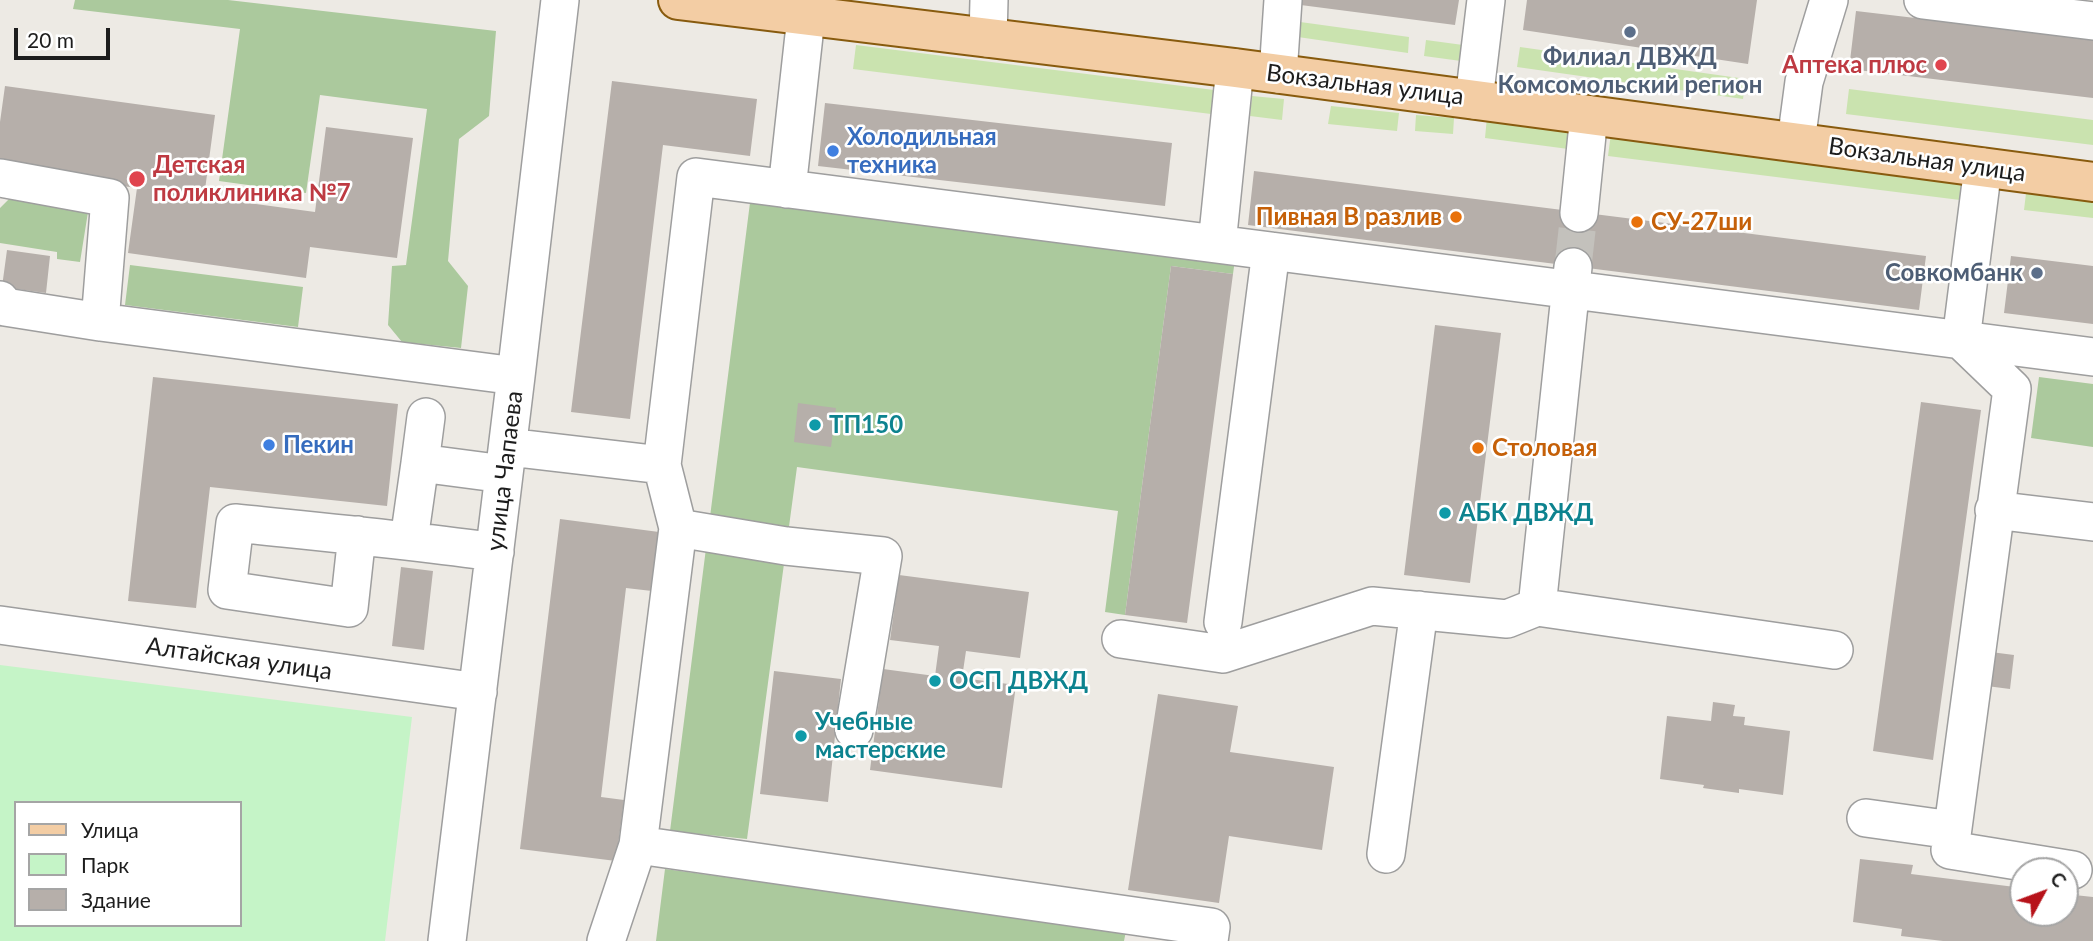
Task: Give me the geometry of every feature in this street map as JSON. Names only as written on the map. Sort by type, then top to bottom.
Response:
[{"type":"main road","name":"Вокзальная улица","points":[[678,0],[1235,68],[2093,182]]},
{"type":"street","name":"улица Чапаева","points":[[447,941],[560,0]]},
{"type":"street","points":[[988,38],[989,0]]},
{"type":"street","points":[[1278,74],[1283,0]]},
{"type":"street","points":[[1474,100],[1486,0]]},
{"type":"street","points":[[1796,142],[1804,82],[1829,0]]},
{"type":"street","points":[[1923,0],[2093,21]]},
{"type":"street","points":[[787,189],[806,16]]},
{"type":"street","points":[[1217,244],[1235,68]]},
{"type":"street","points":[[1579,213],[1589,115]]},
{"type":"street","points":[[1961,340],[1983,167]]},
{"type":"street","points":[[606,941],[638,845],[678,528],[662,466],[696,177],[1271,251],[1571,278],[1961,340],[2093,357]]},
{"type":"street","points":[[0,178],[110,198],[100,322]]},
{"type":"street","points":[[1223,622],[1271,251]]},
{"type":"street","points":[[1536,607],[1571,278]]},
{"type":"street","points":[[0,300],[5,307],[100,322],[516,376]]},
{"type":"street","points":[[1961,340],[2012,389],[1950,850],[2009,860]]},
{"type":"street","points":[[409,540],[426,417]]},
{"type":"street","points":[[420,463],[506,461],[662,466]]},
{"type":"street","points":[[1994,510],[2093,522]]},
{"type":"street","points":[[678,528],[786,546],[883,556],[854,730]]},
{"type":"street","points":[[357,535],[495,552]]},
{"type":"street","points":[[1121,639],[1223,654],[1372,606],[1507,619],[1536,607],[1834,650]]},
{"type":"street","points":[[1386,854],[1419,610]]},
{"type":"street","name":"Алтайская улица","points":[[0,625],[478,692]]},
{"type":"street","points":[[1866,818],[1952,830]]},
{"type":"street","points":[[638,845],[1211,927],[1209,941]]},
{"type":"green space","points":[[75,0],[228,0],[496,31],[489,116],[459,139],[448,261],[468,286],[461,348],[402,342],[388,325],[392,266],[406,265],[427,109],[320,95],[306,193],[219,181],[240,29],[73,9]]},
{"type":"green space","points":[[1293,21],[1409,37],[1408,53],[1291,36]]},
{"type":"green space","points":[[1426,40],[1463,45],[1461,61],[1424,56]]},
{"type":"green space","points":[[856,45],[1214,90],[1211,114],[853,69]]},
{"type":"green space","points":[[1520,47],[1746,79],[1743,99],[1517,67]]},
{"type":"green space","points":[[1849,89],[2093,120],[2093,145],[1846,114]]},
{"type":"green space","points":[[1252,96],[1284,99],[1282,120],[1250,116]]},
{"type":"green space","points":[[1331,106],[1399,113],[1397,131],[1328,124]]},
{"type":"green space","points":[[1416,115],[1454,118],[1453,134],[1415,131]]},
{"type":"green space","points":[[1487,117],[1580,129],[1576,150],[1485,138]]},
{"type":"green space","points":[[1611,133],[1963,178],[1960,200],[1608,156]]},
{"type":"green space","points":[[2027,185],[2093,194],[2093,218],[2024,210]]},
{"type":"green space","points":[[752,187],[1236,252],[1233,274],[1171,266],[1125,615],[1105,612],[1118,511],[797,467],[747,839],[670,831]]},
{"type":"green space","points":[[12,196],[88,212],[80,262],[57,259],[57,252],[0,243],[0,208]]},
{"type":"green space","points":[[130,265],[303,287],[298,327],[125,305]]},
{"type":"green space","points":[[2039,377],[2093,384],[2093,447],[2031,438]]},
{"type":"green space","points":[[0,665],[412,717],[385,941],[0,941]]},
{"type":"green space","points":[[665,869],[1126,931],[1124,941],[656,941]]},
{"type":"building","points":[[1294,0],[1459,0],[1455,25],[1293,4]]},
{"type":"building","points":[[1527,0],[1757,0],[1748,64],[1523,30]]},
{"type":"building","points":[[1856,11],[2093,39],[2093,98],[1849,69]]},
{"type":"building","points":[[612,81],[757,99],[750,156],[663,145],[630,419],[571,412]]},
{"type":"building","name":"Детская поликлиника №7","points":[[5,86],[215,115],[204,197],[315,212],[326,127],[413,138],[397,258],[310,247],[306,278],[128,253],[137,188],[0,169],[0,122]]},
{"type":"building","points":[[825,103],[1172,143],[1165,206],[818,166]]},
{"type":"building","points":[[1254,171],[1926,256],[1919,310],[1248,225]]},
{"type":"building","points":[[7,250],[50,256],[46,293],[2,287]]},
{"type":"building","points":[[2011,256],[2093,266],[2093,324],[2004,313]]},
{"type":"building","points":[[1171,266],[1233,274],[1187,623],[1125,615]]},
{"type":"building","name":"АБК ДВЖД","points":[[1435,325],[1501,333],[1470,583],[1404,575]]},
{"type":"building","name":"Пекин","points":[[153,377],[398,404],[387,506],[210,487],[196,608],[128,601]]},
{"type":"building","points":[[1921,402],[1981,410],[1933,760],[1873,751]]},
{"type":"building","name":"ТП150","points":[[798,403],[836,408],[831,447],[794,442]]},
{"type":"building","points":[[560,519],[659,532],[652,591],[626,588],[601,797],[624,800],[616,861],[520,849]]},
{"type":"building","points":[[401,567],[433,571],[424,650],[392,646]]},
{"type":"building","name":"ОСП ДВЖД","points":[[899,575],[1029,592],[1020,658],[966,651],[962,678],[1016,685],[1002,788],[870,770],[883,669],[935,676],[939,646],[890,640]]},
{"type":"building","points":[[1983,651],[2014,655],[2010,689],[1979,685]]},
{"type":"building","name":"Учебные мастерские","points":[[774,671],[841,679],[828,802],[760,794]]},
{"type":"building","points":[[1158,694],[1238,706],[1230,752],[1334,767],[1322,850],[1229,836],[1219,903],[1128,890]]},
{"type":"building","points":[[1713,702],[1735,705],[1733,716],[1745,717],[1744,725],[1790,731],[1783,795],[1739,789],[1739,793],[1660,779],[1667,716],[1711,721]]},
{"type":"building","points":[[1860,859],[1913,865],[1911,874],[2009,886],[2009,927],[2079,927],[2079,896],[2093,897],[2093,941],[1943,941],[1901,936],[1902,929],[1853,922]]},
{"type":"tunnel","points":[[1573,266],[1579,213]]},
{"type":"place","name":"Филиал ДВЖД Комсомольский регион","points":[[1630,32]]},
{"type":"place","name":"Аптека плюс","points":[[1941,65]]},
{"type":"place","name":"Холодильная техника","points":[[833,151]]},
{"type":"place","name":"Детская поликлиника №7","points":[[137,179]]},
{"type":"place","name":"Пивная В разлив","points":[[1456,217]]},
{"type":"place","name":"СУ-27ши","points":[[1637,222]]},
{"type":"place","name":"Совкомбанк","points":[[2037,273]]},
{"type":"place","name":"ТП150","points":[[815,425]]},
{"type":"place","name":"Пекин","points":[[269,445]]},
{"type":"place","name":"Столовая","points":[[1478,448]]},
{"type":"place","name":"АБК ДВЖД","points":[[1445,513]]},
{"type":"place","name":"ОСП ДВЖД","points":[[935,681]]},
{"type":"place","name":"Учебные мастерские","points":[[801,736]]}]
